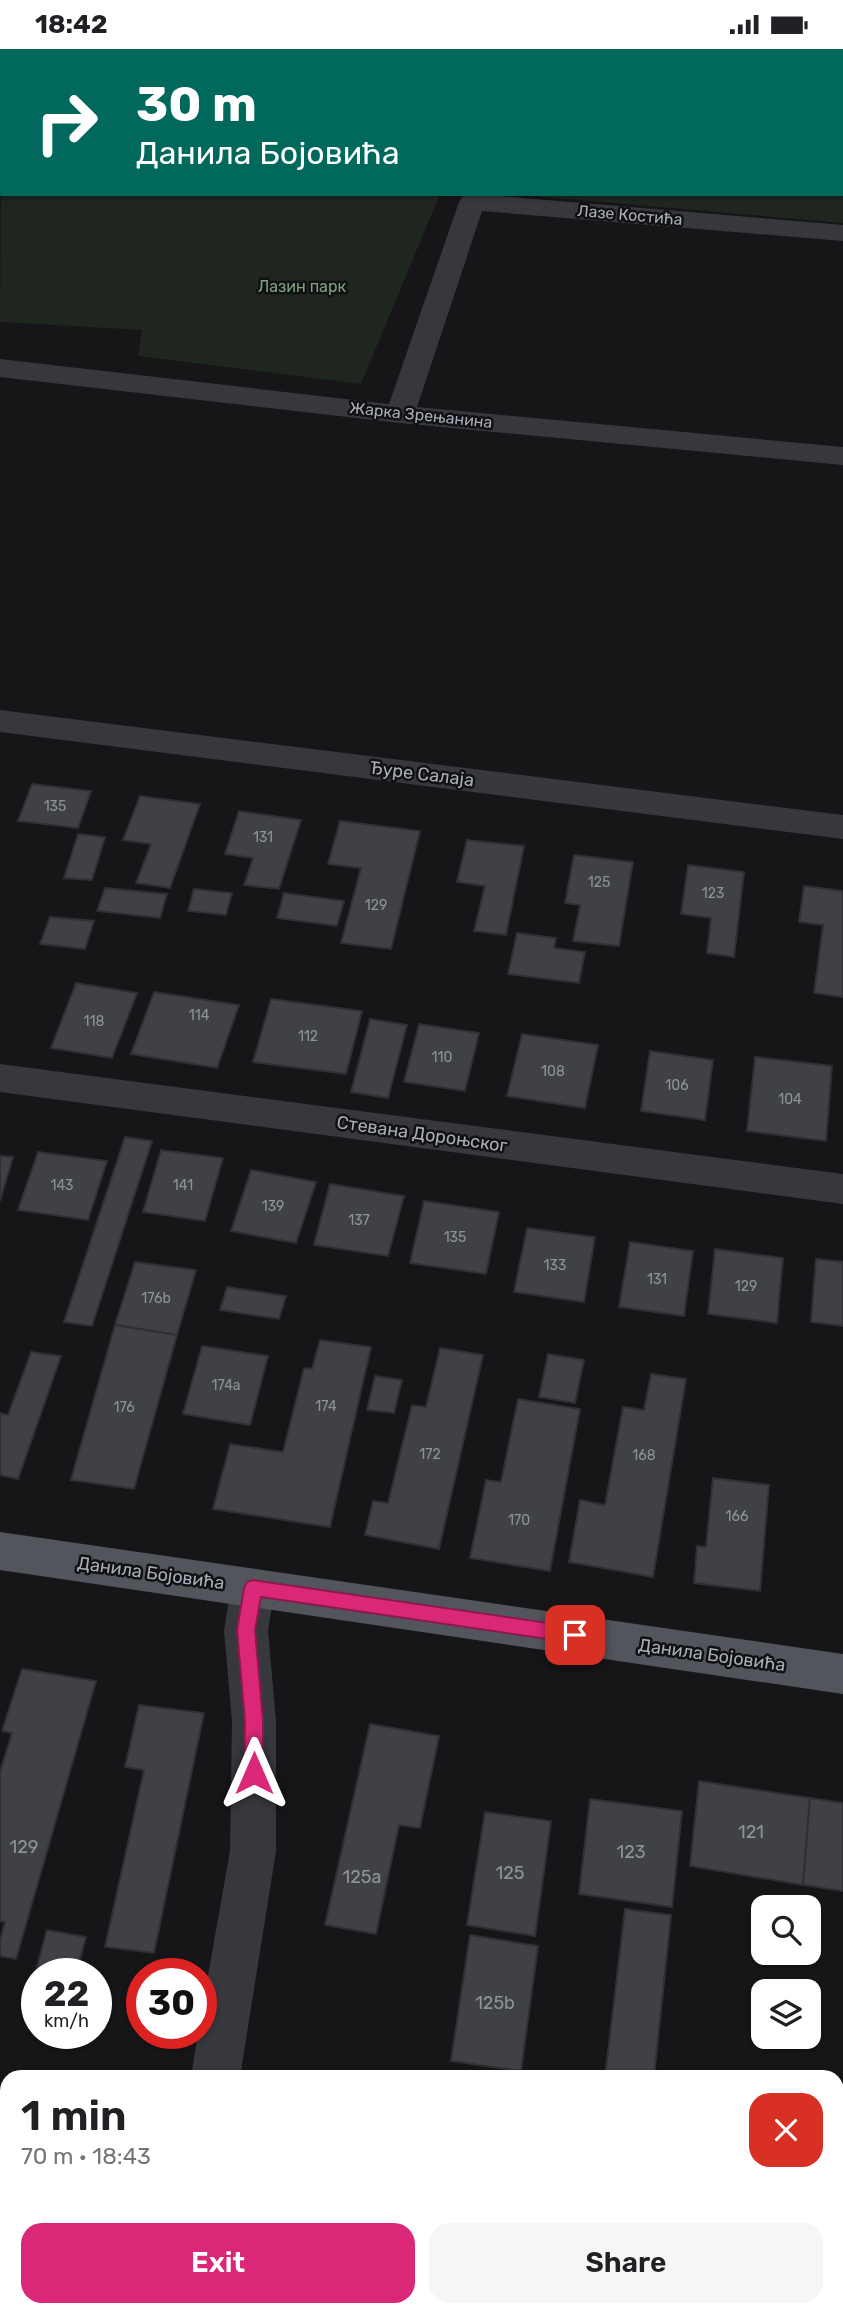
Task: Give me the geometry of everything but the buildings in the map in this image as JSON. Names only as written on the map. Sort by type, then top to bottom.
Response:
[{"type":"main road","name":"Данила Бојовића","points":[[0,1551],[843,1674]]},
{"type":"street","name":"Лазе Костића","points":[[400,414],[472,202],[843,233]]},
{"type":"street","name":"Жарка Зрењанина","points":[[0,368],[400,414],[843,456]]},
{"type":"street","name":"Ђуре Салаја","points":[[0,721],[843,827]]},
{"type":"street","name":"Стевана Дороњског","points":[[0,1078],[843,1189]]},
{"type":"street","points":[[216,2070],[253,1851],[254,1721],[246,1630],[253,1588]]},
{"type":"green space","name":"Лазин парк","points":[[1,196],[439,196],[361,384],[138,356],[142,330],[0,322]]},
{"type":"green space","points":[[533,196],[843,196],[843,223]]},
{"type":"route","points":[[254,1773],[254,1721],[246,1630],[253,1588],[575,1635]]}]
